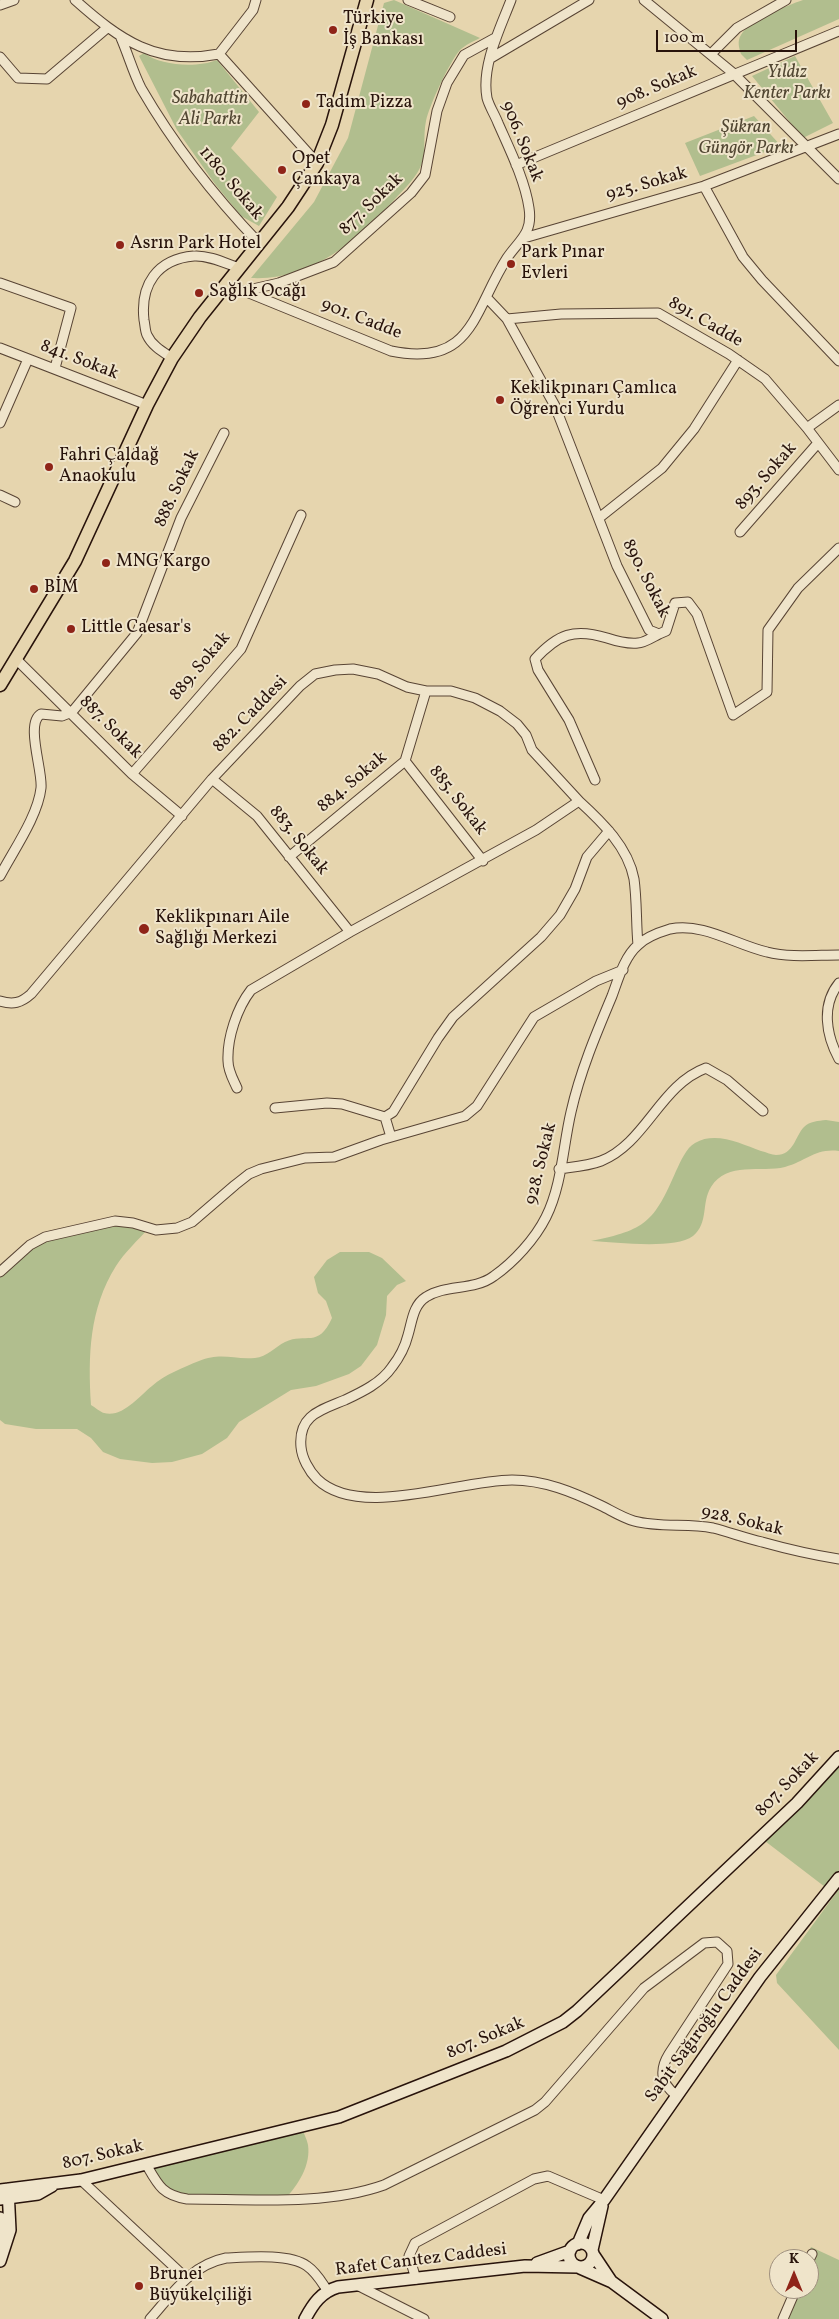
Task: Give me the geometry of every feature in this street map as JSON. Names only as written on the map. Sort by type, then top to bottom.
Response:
[{"type":"main road","points":[[2,677],[17,660],[75,561],[147,405],[172,358],[200,317],[288,207],[317,163],[332,125],[367,0]]},
{"type":"main road","name":"807. Sokak","points":[[4,2194],[81,2180],[361,2110],[506,2051],[562,2022],[578,2011],[761,1838],[839,1757]]},
{"type":"main road","name":"Sabit Sağıroğlu Caddesi","points":[[574,2247],[588,2218],[604,2200],[760,1977],[839,1878]]},
{"type":"main road","points":[[1,2254],[10,2230],[4,2194]]},
{"type":"main road","name":"Sabit Sağıroğlu Caddesi","points":[[593,2252],[604,2200]]},
{"type":"main road","points":[[0,2218],[1,2254]]},
{"type":"main road","points":[[612,2282],[593,2252],[583,2243],[574,2247],[570,2261],[612,2282],[662,2319]]},
{"type":"main road","name":"Rafet Canıtez Caddesi","points":[[525,2266],[574,2247]]},
{"type":"main road","points":[[579,2267],[591,2263],[593,2252]]},
{"type":"main road","name":"Rafet Canıtez Caddesi","points":[[305,2319],[318,2298],[327,2290],[525,2266],[579,2267]]},
{"type":"street","points":[[0,5],[14,0]]},
{"type":"street","points":[[75,0],[121,38],[176,58],[195,59],[219,54],[253,10],[256,0]]},
{"type":"street","points":[[408,0],[450,17]]},
{"type":"street","name":"906. Sokak","points":[[511,0],[495,38],[486,81],[487,99],[516,165],[529,208],[528,225],[524,238]]},
{"type":"street","points":[[491,58],[589,0]]},
{"type":"street","points":[[644,0],[712,54],[839,179]]},
{"type":"street","points":[[712,54],[738,28],[786,0]]},
{"type":"street","points":[[0,57],[18,78],[47,79],[107,28]]},
{"type":"street","name":"908. Sokak","points":[[516,165],[732,73],[839,31]]},
{"type":"street","name":"1180. Sokak","points":[[121,38],[141,87],[184,154],[218,200],[259,243]]},
{"type":"street","name":"877. Sokak","points":[[244,291],[279,283],[334,262],[411,193],[425,175],[437,111],[447,84],[464,55],[495,38]]},
{"type":"street","points":[[219,54],[317,163]]},
{"type":"street","points":[[804,146],[839,134]]},
{"type":"street","name":"925. Sokak","points":[[524,238],[704,186],[804,146]]},
{"type":"street","points":[[704,186],[743,257],[762,280],[839,361]]},
{"type":"street","name":"901. Cadde","points":[[222,289],[244,291],[391,350],[410,355],[431,355],[448,348],[464,334],[487,298],[508,257],[524,238]]},
{"type":"street","points":[[172,358],[158,349],[146,335],[142,305],[146,286],[161,268],[177,259],[196,256],[239,268]]},
{"type":"street","points":[[0,283],[71,308],[55,368]]},
{"type":"street","name":"890. Sokak","points":[[487,298],[508,319],[555,406],[617,566],[649,630],[659,634],[666,631],[674,603],[688,602],[697,614],[733,715],[767,692],[768,630],[798,588],[839,548]]},
{"type":"street","name":"891. Cadde","points":[[508,319],[561,314],[658,313],[738,360],[765,379],[808,428],[839,470]]},
{"type":"street","name":"841. Sokak","points":[[0,348],[147,405]]},
{"type":"street","points":[[0,422],[28,359]]},
{"type":"street","points":[[599,518],[662,468],[694,429],[738,360]]},
{"type":"street","points":[[808,428],[839,405]]},
{"type":"street","name":"888. Sokak","points":[[72,712],[136,633],[181,518],[224,433]]},
{"type":"street","name":"893. Sokak","points":[[740,532],[818,443]]},
{"type":"street","points":[[0,495],[15,502]]},
{"type":"street","name":"889. Sokak","points":[[132,774],[241,649],[301,515]]},
{"type":"street","points":[[595,780],[569,720],[538,670],[535,659],[556,639],[568,634],[596,635],[616,641],[639,644],[659,634]]},
{"type":"street","name":"887. Sokak","points":[[17,660],[72,712],[132,774],[182,816]]},
{"type":"street","name":"882. Caddesi","points":[[0,1001],[16,1004],[24,1001],[32,994],[212,779],[300,686],[315,674],[335,670],[353,669],[378,674],[407,687],[426,692],[451,691],[475,698],[500,710],[517,724],[526,735],[532,750],[609,831],[626,856],[632,873],[638,945]]},
{"type":"street","name":"884. Sokak","points":[[289,857],[405,761],[426,692]]},
{"type":"street","points":[[0,876],[38,806],[42,788],[34,722],[41,714],[62,716],[72,712]]},
{"type":"street","name":"885. Sokak","points":[[405,761],[483,861]]},
{"type":"street","name":"883. Sokak","points":[[212,779],[257,816],[350,932]]},
{"type":"street","points":[[237,1088],[230,1072],[228,1061],[235,1023],[242,1002],[251,990],[350,932],[483,861],[554,819],[579,801]]},
{"type":"street","points":[[276,1108],[326,1103],[342,1104],[385,1117],[393,1112],[453,1017],[541,937],[560,915],[575,889],[587,857],[609,831]]},
{"type":"street","points":[[638,945],[667,930],[688,929],[706,931],[732,942],[770,953],[800,956],[839,954]]},
{"type":"street","name":"928. Sokak","points":[[638,945],[623,970],[585,1061],[572,1108],[552,1202],[546,1217],[530,1241],[494,1277],[478,1284],[426,1296],[417,1306],[407,1339],[390,1370],[368,1388],[344,1400],[324,1407],[310,1416],[301,1431],[303,1457],[317,1479],[347,1496],[366,1498],[424,1492],[486,1481],[517,1480],[544,1483],[573,1492],[632,1520],[658,1526],[709,1528],[792,1550],[839,1559]]},
{"type":"street","points":[[0,1272],[30,1245],[45,1237],[115,1221],[133,1222],[156,1230],[178,1228],[192,1222],[249,1174],[267,1167],[305,1158],[334,1157],[391,1137],[464,1116],[477,1106],[534,1017],[596,981],[623,970]]},
{"type":"street","points":[[839,983],[830,994],[827,1017],[831,1040],[839,1059]]},
{"type":"street","points":[[559,1169],[589,1165],[602,1160],[622,1148],[637,1136],[652,1115],[684,1080],[706,1068],[728,1080],[763,1111]]},
{"type":"street","points":[[385,1117],[391,1137]]},
{"type":"street","points":[[146,2164],[160,2188],[176,2197],[187,2199],[334,2197],[362,2192],[384,2185],[540,2106],[644,1988],[704,1943],[717,1942],[727,1951],[728,1964],[669,2054],[662,2068],[664,2084],[676,2095]]},
{"type":"street","points":[[416,2278],[409,2256],[415,2243],[534,2178],[548,2176],[604,2200]]},
{"type":"street","points":[[81,2180],[186,2278]]},
{"type":"street","points":[[150,2319],[195,2269],[216,2260],[239,2257],[294,2260],[307,2265],[327,2290]]},
{"type":"street","points":[[357,2285],[424,2319]]},
{"type":"street","points":[[783,2319],[792,2299]]},
{"type":"green space","points":[[394,0],[480,38],[460,50],[440,84],[426,121],[424,153],[420,168],[380,215],[349,243],[331,255],[293,273],[273,277],[251,278],[314,202],[348,138],[384,3]]},
{"type":"green space","points":[[803,0],[839,0],[839,19],[747,60],[741,54],[739,40],[745,29],[769,14]]},
{"type":"green space","name":"Sabahattin Ali Parkı","points":[[144,53],[160,61],[179,64],[200,64],[217,60],[259,112],[231,148],[277,197],[259,226],[241,216],[215,184],[177,130],[139,56]]},
{"type":"green space","name":"Yıldız Kenter Parkı","points":[[795,56],[833,123],[803,138],[752,76]]},
{"type":"green space","name":"Şükran Güngör Parkı","points":[[754,116],[781,146],[700,176],[685,143]]},
{"type":"green space","points":[[826,1120],[839,1122],[839,1151],[817,1153],[793,1164],[776,1169],[735,1171],[726,1174],[711,1187],[706,1200],[701,1225],[693,1236],[672,1243],[659,1244],[591,1241],[624,1233],[646,1221],[661,1202],[684,1155],[695,1143],[711,1138],[720,1138],[773,1155],[782,1154],[790,1149],[806,1125]]},
{"type":"green space","points":[[115,1221],[149,1228],[127,1251],[116,1266],[107,1282],[95,1316],[90,1351],[91,1405],[104,1413],[111,1414],[124,1409],[162,1378],[207,1358],[259,1357],[292,1339],[317,1337],[327,1328],[332,1318],[326,1301],[318,1293],[314,1277],[327,1260],[340,1252],[369,1252],[382,1258],[406,1281],[397,1285],[387,1296],[386,1315],[377,1345],[361,1366],[349,1374],[316,1386],[291,1390],[239,1422],[227,1438],[202,1454],[172,1462],[152,1463],[120,1459],[103,1452],[91,1438],[77,1429],[36,1429],[5,1424],[0,1420],[0,1272],[30,1245]]},
{"type":"green space","points":[[839,1757],[839,1878],[829,1890],[761,1838]]},
{"type":"green space","points":[[839,1889],[839,2050],[777,1983],[776,1975]]},
{"type":"green space","points":[[301,2126],[307,2140],[308,2160],[299,2181],[286,2198],[176,2197],[146,2164]]},
{"type":"green space","points":[[819,2251],[839,2260],[839,2319],[781,2319],[789,2299],[819,2299]]},
{"type":"place","name":"Türkiye İş Bankası","points":[[333,30]]},
{"type":"place","name":"Tadım Pizza","points":[[306,104]]},
{"type":"place","name":"Opet Çankaya","points":[[282,170]]},
{"type":"place","name":"Asrın Park Hotel","points":[[120,245]]},
{"type":"place","name":"Park Pınar Evleri","points":[[511,264]]},
{"type":"place","name":"Sağlık Ocağı","points":[[199,293]]},
{"type":"place","name":"Keklikpınarı Çamlıca Öğrenci Yurdu","points":[[500,400]]},
{"type":"place","name":"Fahri Çaldağ Anaokulu","points":[[49,467]]},
{"type":"place","name":"MNG Kargo","points":[[106,563]]},
{"type":"place","name":"BİM","points":[[34,589]]},
{"type":"place","name":"Little Caesar's","points":[[71,629]]},
{"type":"place","name":"Keklikpınarı Aile Sağlığı Merkezi","points":[[144,929]]},
{"type":"place","name":"Brunei Büyükelçiliği","points":[[139,2286]]}]
